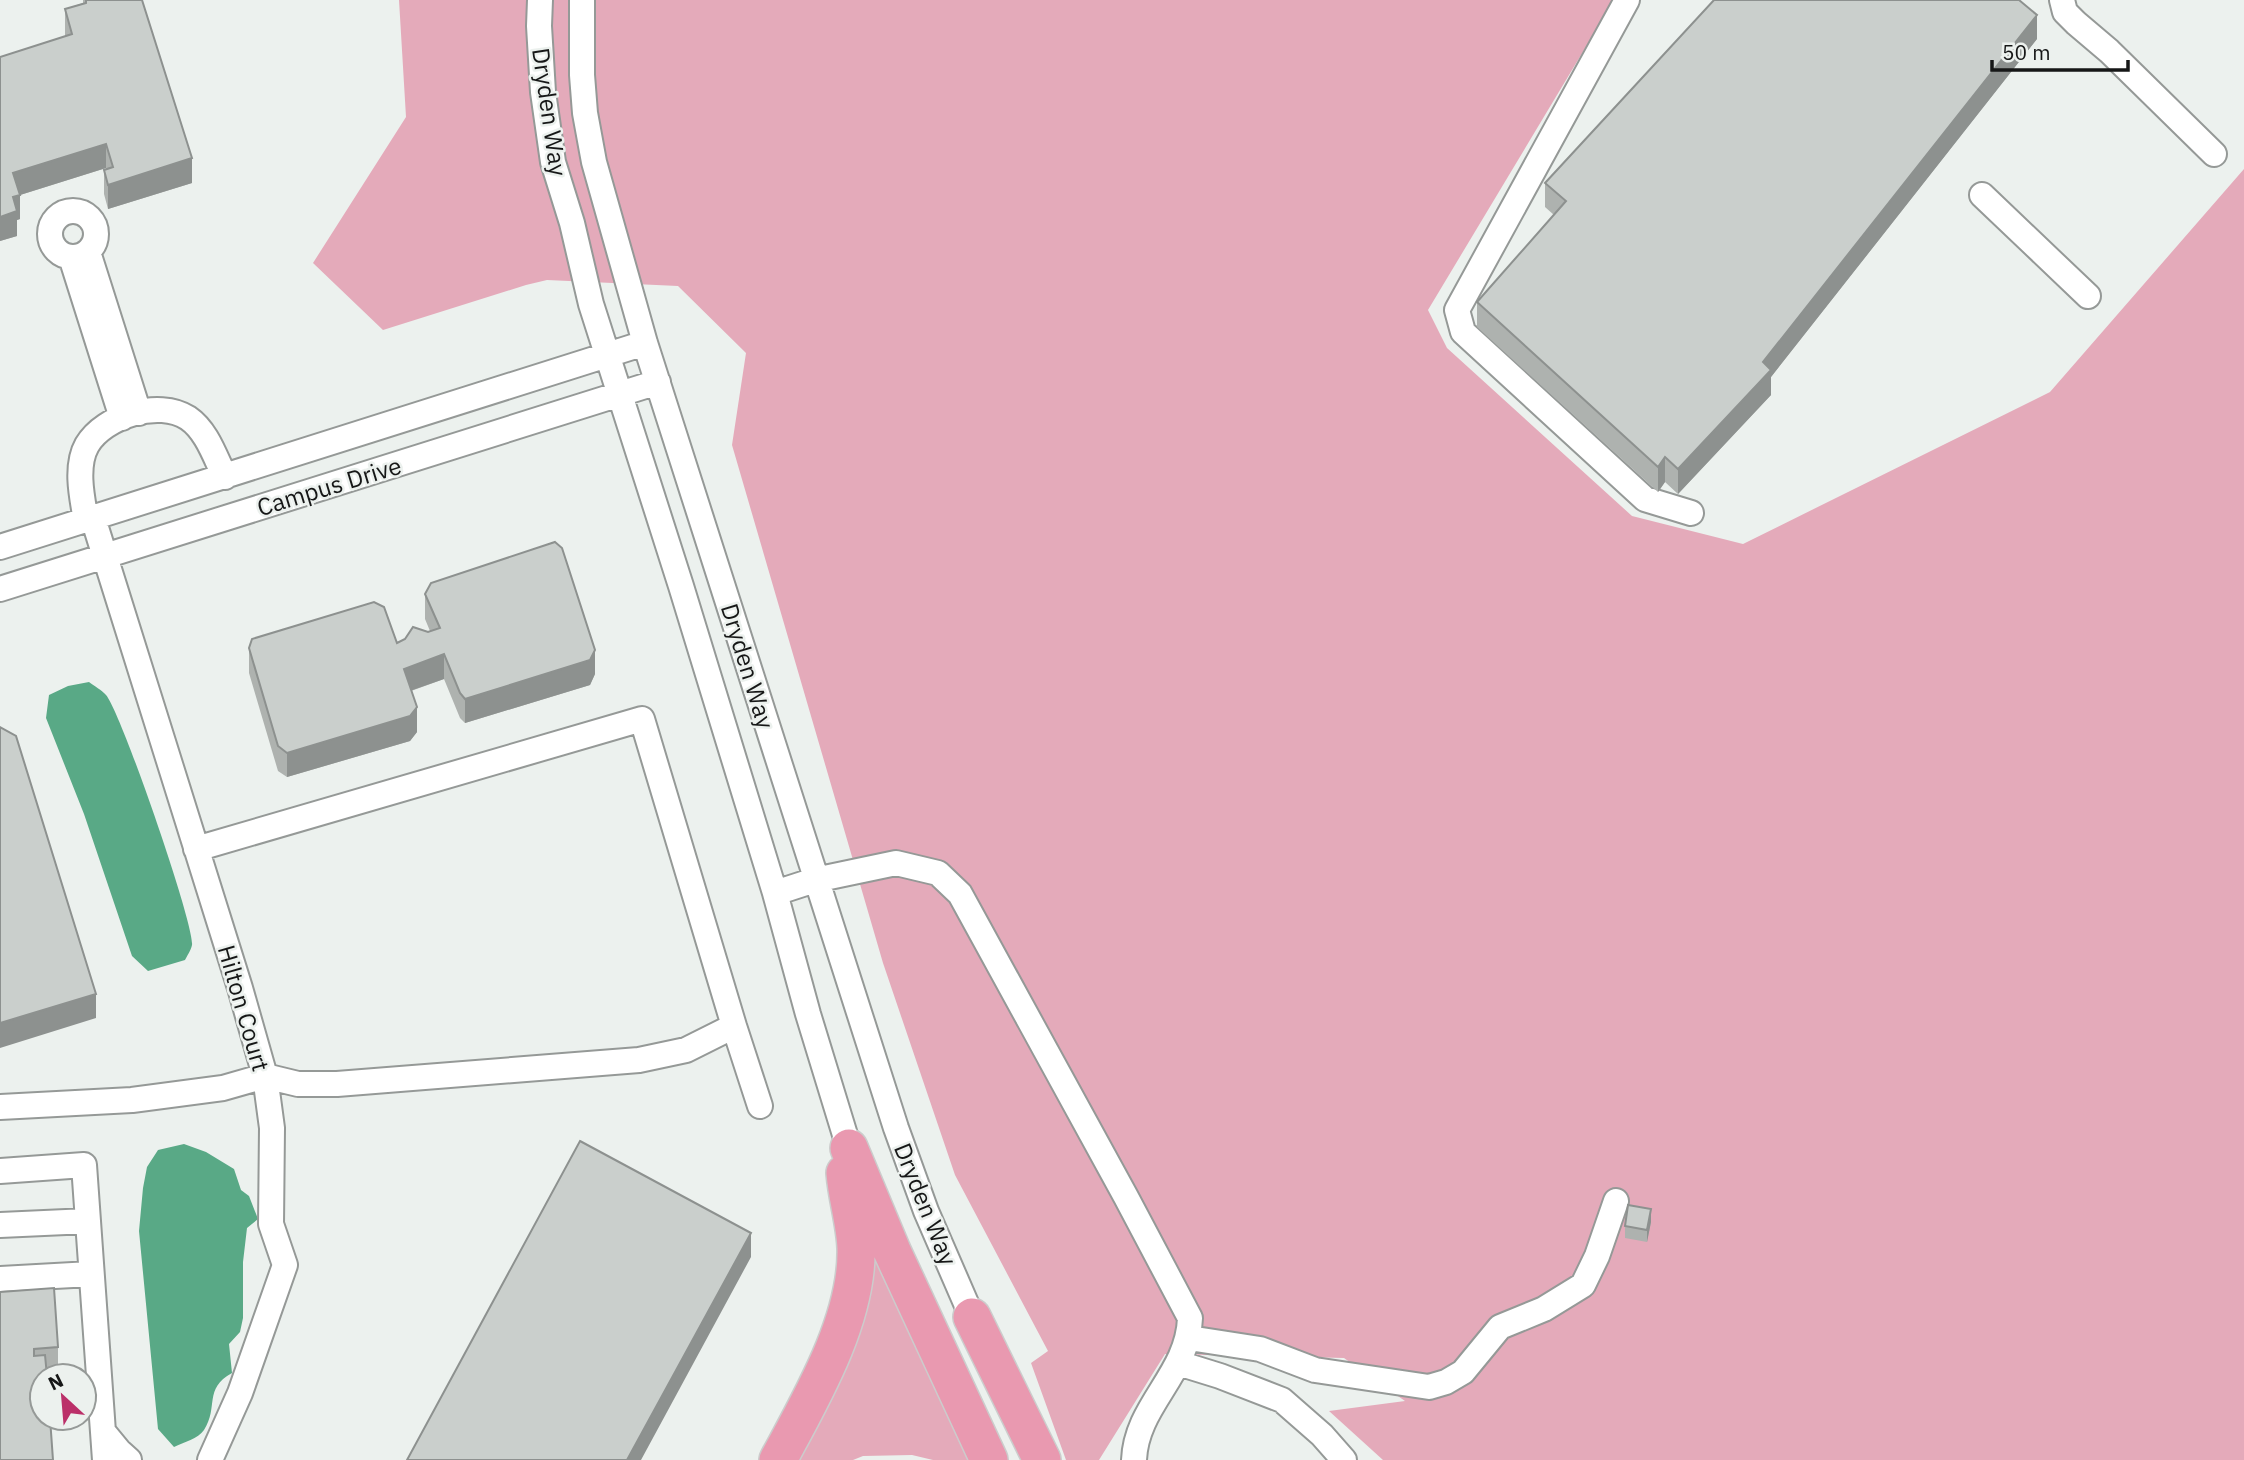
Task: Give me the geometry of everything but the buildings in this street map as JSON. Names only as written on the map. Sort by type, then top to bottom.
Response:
[{"type":"highway","points":[[778,1460],[825,1369],[848,1307],[855,1278],[856,1247],[845,1175],[849,1148]]},
{"type":"highway","points":[[849,1148],[892,1251],[989,1460]]},
{"type":"highway","points":[[972,1317],[1042,1460]]},
{"type":"street","name":"Dryden Way","points":[[540,0],[543,92],[553,162],[572,223],[592,304],[775,893],[849,1148]]},
{"type":"street","name":"Dryden Way","points":[[582,0],[582,75],[591,149],[645,343],[908,1164],[972,1317],[996,1395],[1021,1460]]},
{"type":"street","points":[[1627,0],[1457,310],[1463,332],[1645,499],[1691,513]]},
{"type":"street","points":[[2062,0],[2065,12],[2109,51],[2214,154]]},
{"type":"street","points":[[1982,195],[2088,296]]},
{"type":"street","points":[[79,254],[130,415],[156,409],[174,411],[189,419],[204,433],[225,477]]},
{"type":"street","name":"Campus Drive","points":[[0,547],[645,343]]},
{"type":"street","name":"Campus Drive","points":[[0,589],[658,382]]},
{"type":"street","name":"Hilton Court","points":[[130,415],[111,422],[86,446],[81,465],[82,493],[105,557],[265,1076],[272,1128],[271,1224],[285,1265],[240,1393],[210,1460]]},
{"type":"street","points":[[196,849],[642,719],[760,1106]]},
{"type":"street","points":[[775,893],[815,880],[896,863],[938,873],[960,894],[1126,1196],[1189,1318],[1189,1338],[1178,1363],[1139,1428],[1134,1443],[1134,1460]]},
{"type":"street","points":[[0,1107],[132,1100],[223,1088],[265,1076],[298,1084],[337,1084],[639,1060],[686,1050],[734,1026]]},
{"type":"street","points":[[0,1171],[83,1166],[105,1460]]},
{"type":"street","points":[[1189,1338],[1259,1349],[1315,1370],[1430,1387],[1446,1382],[1463,1372],[1500,1327],[1544,1309],[1583,1285],[1597,1256],[1616,1201]]},
{"type":"street","points":[[0,1225],[88,1221]]},
{"type":"street","points":[[0,1279],[91,1274]]},
{"type":"street","points":[[1178,1363],[1282,1400],[1322,1435],[1344,1460]]},
{"type":"street","points":[[105,1434],[129,1460]]},
{"type":"shaded area","points":[[399,0],[1614,0],[1428,310],[1447,348],[1632,516],[1743,544],[2050,392],[2244,169],[2244,1460],[1383,1460],[1329,1411],[1405,1401],[1344,1358],[1165,1354],[1099,1460],[1066,1460],[1031,1363],[1048,1351],[955,1175],[883,963],[732,445],[746,353],[678,286],[547,280],[383,330],[313,263],[406,117]]},
{"type":"shaded area","points":[[89,682],[106,695],[126,739],[170,862],[190,930],[192,945],[185,960],[148,971],[132,956],[84,814],[46,718],[49,695],[68,686]]},
{"type":"shaded area","points":[[184,1144],[206,1152],[234,1169],[241,1190],[249,1196],[258,1219],[247,1228],[243,1262],[243,1318],[240,1332],[229,1344],[232,1373],[223,1379],[214,1392],[211,1414],[204,1430],[195,1438],[174,1447],[158,1429],[139,1231],[147,1167],[158,1150]]},
{"type":"shaded area","points":[[875,1248],[975,1460],[933,1460],[912,1455],[863,1456],[853,1460],[788,1460]]}]
